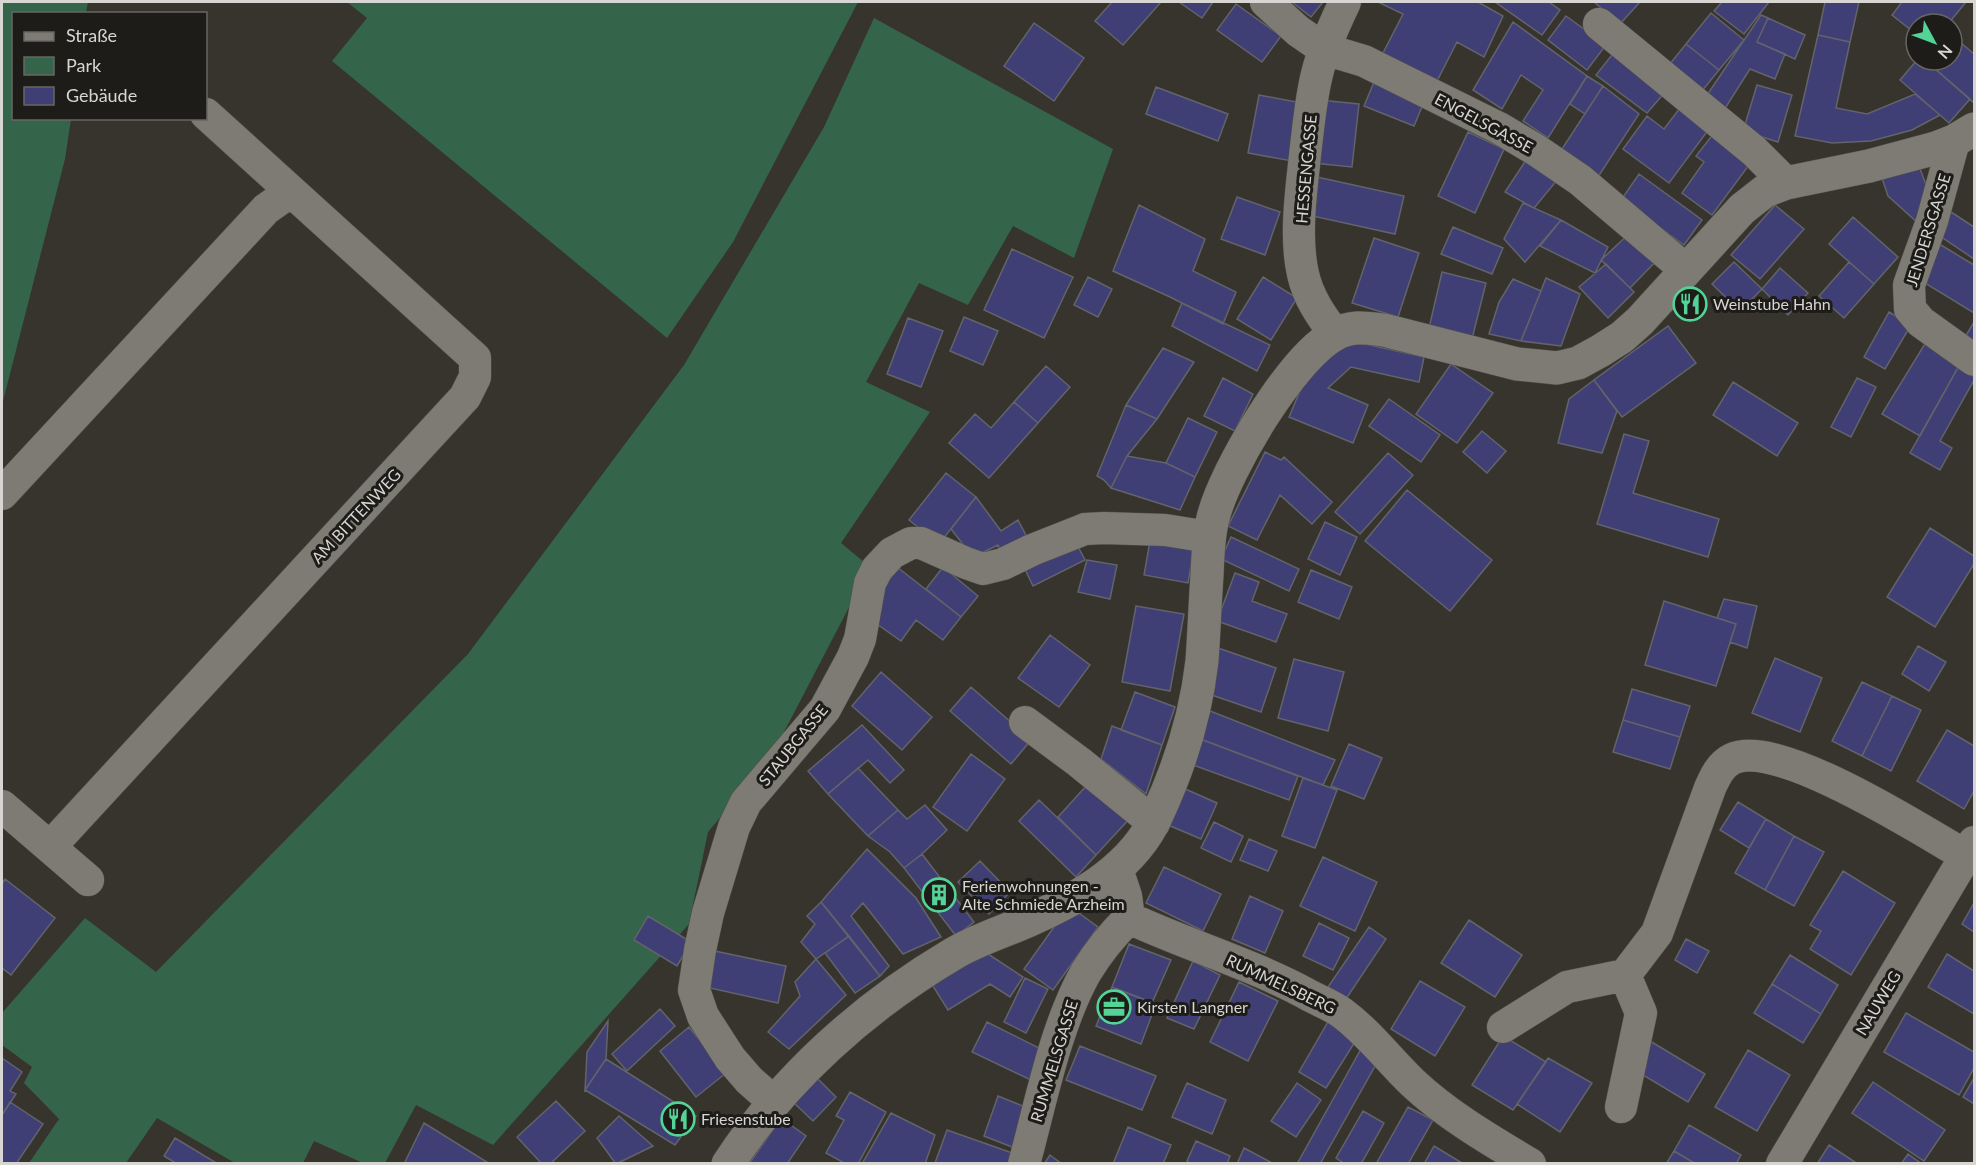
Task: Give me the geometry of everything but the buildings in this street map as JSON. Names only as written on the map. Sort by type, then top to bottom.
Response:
[{"type":"street","name":"ENGELSGASSE","points":[[1266,2],[1298,31],[1324,49],[1364,62],[1499,128],[1536,150],[1580,180],[1686,270]]},
{"type":"street","name":"HESSENGASSE","points":[[1335,334],[1312,301],[1303,274],[1300,244],[1301,203],[1311,107],[1317,74],[1324,49],[1345,2]]},
{"type":"street","points":[[1599,24],[1754,151],[1786,183]]},
{"type":"street","name":"AM BITTENWEG","points":[[50,848],[465,398],[474,377],[475,358],[207,115]]},
{"type":"street","points":[[728,1164],[774,1102],[834,1041],[868,1014],[937,965],[972,944],[1057,907],[1082,893],[1117,869],[1134,851],[1154,822],[1177,765],[1192,714],[1202,652],[1209,537],[1217,503],[1247,443],[1291,374],[1313,351],[1335,334],[1347,329],[1362,327],[1384,330],[1517,364],[1537,367],[1568,366],[1578,363],[1622,337],[1754,199],[1765,191],[1786,183],[1869,166],[1964,135]]},
{"type":"street","name":"JENDERSGASSE","points":[[1964,135],[1909,285],[1910,309],[1921,322],[1974,360]]},
{"type":"street","points":[[2,494],[266,209],[290,192]]},
{"type":"street","name":"STAUBGASSE","points":[[774,1102],[749,1080],[702,1016],[694,990],[700,950],[726,850],[738,819],[746,802],[825,708],[853,657],[860,639],[870,583],[877,569],[892,553],[911,543],[921,543],[966,564],[983,569],[1004,564],[1084,529],[1165,530],[1209,537]]},
{"type":"street","points":[[1025,722],[1154,822]]},
{"type":"street","points":[[1503,1027],[1567,987],[1624,975],[1657,933],[1710,788],[1718,770],[1731,759],[1748,754],[1763,756],[1807,770],[1970,849]]},
{"type":"street","points":[[2,806],[88,880]]},
{"type":"street","name":"NAUWEG","points":[[1782,1164],[1970,849]]},
{"type":"street","points":[[1117,869],[1126,896],[1129,918]]},
{"type":"street","name":"RUMMELSGASSE","points":[[1024,1164],[1054,1052],[1074,995],[1102,948],[1129,918]]},
{"type":"street","name":"RUMMELSBERG","points":[[1129,918],[1164,935],[1232,960],[1287,984],[1340,1011],[1363,1029],[1414,1083],[1435,1101],[1530,1164]]},
{"type":"street","points":[[1621,1107],[1641,1013],[1624,975]]},
{"type":"green space","points":[[2,2],[88,2],[86,12],[12,12],[12,120],[71,120],[65,159],[2,405]]},
{"type":"green space","points":[[347,2],[858,2],[733,242],[667,338],[332,61],[367,18]]},
{"type":"green space","points":[[874,18],[1113,149],[1074,258],[1013,226],[968,305],[919,283],[866,382],[930,412],[841,543],[870,567],[771,757],[708,832],[689,924],[493,1145],[416,1105],[385,1163],[363,1163],[314,1141],[303,1163],[235,1163],[157,1118],[126,1163],[29,1163],[59,1119],[24,1083],[32,1067],[2,1045],[2,1013],[85,918],[156,972],[468,654],[684,365],[824,127]]},
{"type":"place","name":"Weinstube Hahn","points":[[1690,304]]},
{"type":"place","name":"Ferienwohnungen - Alte Schmiede Arzheim","points":[[939,895]]},
{"type":"place","name":"Kirsten Langner","points":[[1114,1007]]},
{"type":"place","name":"Friesenstube","points":[[678,1119]]}]
